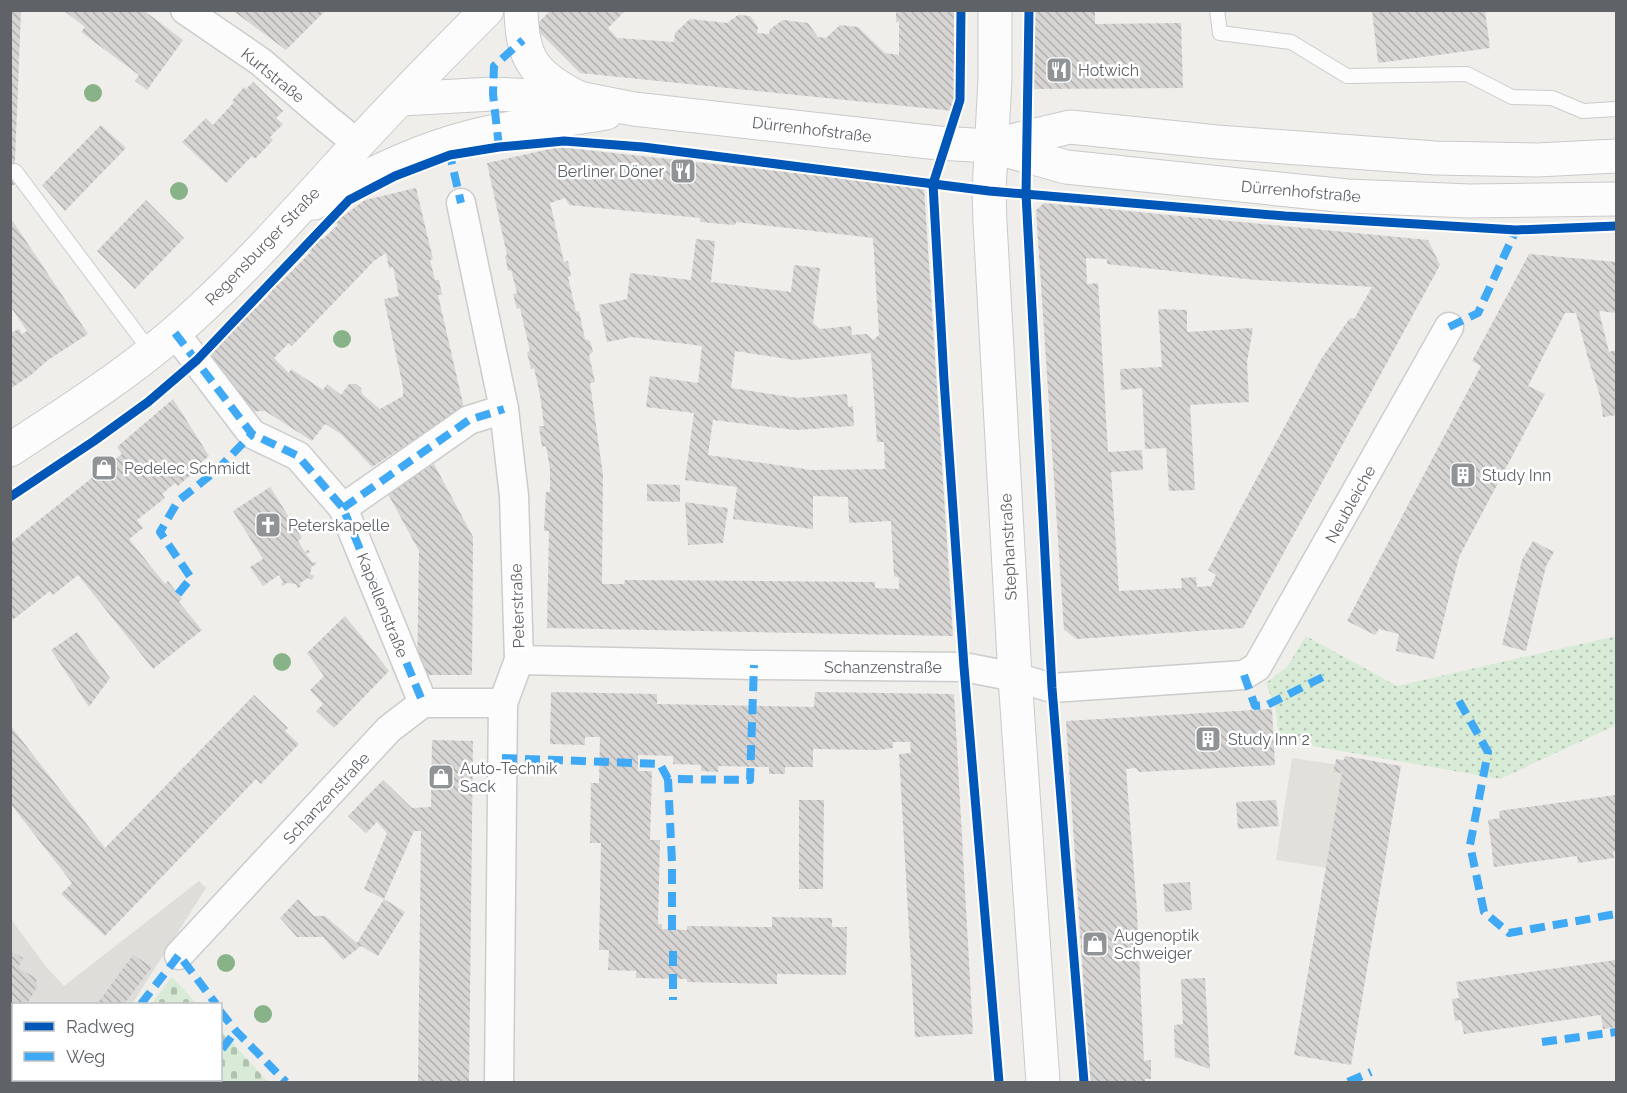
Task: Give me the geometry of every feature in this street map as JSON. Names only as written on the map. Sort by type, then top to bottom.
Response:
[{"type":"main road","name":"Regensburger Straße","points":[[10,450],[113,382],[163,342],[246,266],[358,144],[487,10]]},
{"type":"main road","points":[[521,10],[523,40],[531,62],[547,79],[579,98]]},
{"type":"main road","name":"Stephanstraße","points":[[994,10],[995,79],[990,146],[990,222],[1015,677],[1043,1083]]},
{"type":"main road","name":"Dürrenhofstraße","points":[[401,99],[493,94],[579,98],[634,109],[938,143],[990,146],[1066,167],[1337,195],[1470,201],[1617,199]]},
{"type":"main road","name":"Dürrenhofstraße","points":[[298,211],[403,159],[468,137],[496,130],[634,109]]},
{"type":"main road","name":"Dürrenhofstraße","points":[[990,146],[1070,128],[1228,143],[1435,158],[1537,160],[1617,156]]},
{"type":"street","name":"Kurtstraße","points":[[185,10],[261,62],[358,144]]},
{"type":"street","name":"Peterstraße","points":[[461,203],[504,409],[514,496],[519,660],[502,703],[499,1083]]},
{"type":"street","name":"Neubleiche","points":[[1244,675],[1257,667],[1449,327]]},
{"type":"street","name":"Kapellenstraße","points":[[163,342],[197,360],[252,434],[298,456],[343,508],[423,703]]},
{"type":"street","points":[[343,508],[469,420],[504,409]]},
{"type":"street","name":"Schanzenstraße","points":[[519,660],[964,667],[1015,677],[1052,688],[1244,675]]},
{"type":"street","name":"Schanzenstraße","points":[[179,956],[389,729],[423,703]]},
{"type":"street","points":[[423,703],[502,703]]},
{"type":"lane","points":[[1217,10],[1220,33],[1291,42],[1347,76],[1467,74],[1512,98],[1552,98],[1584,111],[1617,109]]},
{"type":"lane","points":[[15,171],[163,342]]},
{"type":"shaded area","points":[[1292,758],[1395,773],[1379,876],[1276,860]]},
{"type":"shaded area","points":[[199,881],[206,888],[133,1003],[12,1003],[12,1081],[84,1081],[11,1082],[10,918],[47,968],[64,986]]},
{"type":"green space","points":[[1306,636],[1397,686],[1616,636],[1616,725],[1500,779],[1279,740],[1276,710],[1266,683],[1287,667]]},
{"type":"green space","points":[[172,977],[196,1003],[152,1003]]},
{"type":"green space","points":[[222,1031],[268,1082],[92,1082],[222,1081]]},
{"type":"building","points":[[10,10],[21,10],[14,185],[10,185]]},
{"type":"building","points":[[63,10],[143,10],[183,40],[147,90],[135,81],[139,75],[81,32],[85,27]]},
{"type":"building","points":[[232,10],[326,10],[286,50]]},
{"type":"building","points":[[551,10],[626,10],[608,28],[617,38],[674,42],[675,33],[690,19],[727,23],[738,15],[750,16],[758,27],[757,33],[769,34],[770,29],[783,20],[808,23],[818,37],[826,38],[840,25],[858,27],[885,53],[899,55],[899,22],[896,22],[896,10],[954,10],[954,111],[580,73],[534,27]]},
{"type":"building","points":[[1030,10],[1095,10],[1095,24],[1181,23],[1183,88],[1030,89]]},
{"type":"building","points":[[1372,10],[1485,10],[1490,48],[1378,63]]},
{"type":"building","points":[[253,82],[283,111],[276,118],[283,124],[270,137],[273,140],[255,159],[252,156],[226,183],[182,142],[206,118],[213,125],[244,87],[246,89]]},
{"type":"building","points":[[101,125],[126,148],[65,211],[42,185]]},
{"type":"building","points":[[559,147],[924,187],[953,636],[547,628],[549,531],[544,531],[546,492],[550,492],[550,469],[546,446],[542,447],[539,426],[544,426],[540,395],[534,368],[531,369],[527,352],[530,351],[520,308],[517,309],[513,294],[517,293],[511,270],[508,271],[505,256],[507,255],[487,163]],"holes":[[[565,198],[569,205],[700,218],[700,222],[735,225],[736,222],[873,238],[879,335],[873,340],[867,334],[852,335],[851,326],[820,329],[813,323],[820,268],[794,265],[791,292],[711,282],[715,241],[696,239],[691,280],[630,273],[627,299],[599,305],[607,342],[632,337],[702,346],[698,383],[650,376],[646,407],[694,413],[685,480],[737,487],[733,519],[813,529],[813,496],[848,497],[849,523],[891,521],[894,576],[899,578],[899,589],[875,588],[875,582],[625,580],[624,584],[602,584],[603,475],[590,383],[595,382],[589,355],[593,352],[590,341],[585,339],[579,311],[576,312],[568,277],[571,276],[568,261],[564,262],[550,203]],[[735,351],[794,360],[871,353],[877,442],[884,442],[885,469],[811,470],[708,455],[713,420],[796,430],[854,426],[853,406],[848,407],[847,394],[798,398],[731,388]]]},
{"type":"building","points":[[416,188],[433,259],[430,260],[435,280],[439,280],[442,295],[438,295],[464,408],[372,467],[341,434],[325,424],[312,441],[265,411],[247,412],[210,352],[270,294],[268,292],[279,280],[281,282],[311,252],[309,250],[321,237],[323,239],[338,225],[335,222],[365,200]],"holes":[[[386,253],[389,268],[393,267],[399,296],[384,299],[403,396],[380,409],[362,394],[361,388],[356,384],[349,384],[341,395],[327,384],[323,390],[291,369],[289,373],[274,358],[289,343],[292,346],[374,261]]]},
{"type":"building","points":[[146,200],[184,238],[135,289],[97,251]]},
{"type":"building","points":[[1044,203],[1428,240],[1440,265],[1243,628],[1077,639],[1064,630],[1036,210]],"holes":[[[1086,258],[1107,259],[1107,264],[1256,280],[1372,287],[1354,319],[1350,318],[1321,359],[1208,570],[1216,575],[1211,586],[1197,587],[1196,577],[1181,578],[1182,588],[1119,591],[1111,472],[1143,470],[1142,450],[1108,452],[1098,283],[1087,284]]]},
{"type":"building","points":[[10,217],[88,334],[48,360],[10,389],[10,333],[19,329],[22,334],[27,331],[10,306]]},
{"type":"building","name":"Study Inn","points":[[1529,254],[1616,262],[1616,313],[1599,311],[1609,352],[1616,350],[1616,415],[1603,417],[1600,396],[1576,313],[1565,313],[1528,386],[1545,394],[1459,557],[1434,659],[1396,651],[1399,634],[1379,629],[1375,635],[1347,621],[1481,366],[1472,361]]},
{"type":"building","points":[[1158,309],[1187,310],[1187,332],[1253,328],[1247,362],[1249,402],[1190,405],[1195,490],[1169,491],[1166,448],[1145,449],[1142,388],[1121,390],[1120,369],[1162,367]]},
{"type":"building","points":[[173,399],[209,456],[178,486],[175,483],[162,494],[165,498],[137,520],[143,528],[129,539],[165,584],[168,581],[182,599],[179,602],[202,630],[153,669],[78,575],[53,595],[50,591],[10,622],[10,543],[122,454],[117,447]]},
{"type":"building","points":[[434,464],[473,537],[472,675],[417,675],[419,551],[387,492]]},
{"type":"building","points":[[647,484],[680,485],[680,502],[647,501]]},
{"type":"building","name":"Peterskapelle","points":[[270,487],[302,538],[298,541],[305,552],[308,550],[310,552],[306,554],[312,562],[316,562],[310,574],[314,576],[312,580],[308,578],[300,583],[301,586],[298,588],[296,584],[286,583],[284,586],[281,584],[283,582],[279,575],[263,586],[250,567],[263,559],[233,511]]},
{"type":"building","points":[[685,502],[728,508],[723,543],[688,545]]},
{"type":"building","points":[[1533,541],[1554,552],[1546,566],[1526,651],[1502,645],[1522,560]]},
{"type":"building","points":[[345,616],[389,671],[334,728],[316,711],[323,704],[310,690],[324,676],[307,653]]},
{"type":"building","points":[[77,632],[110,678],[89,707],[51,650]]},
{"type":"building","points":[[551,692],[657,694],[657,704],[814,707],[815,692],[954,694],[973,1034],[915,1037],[899,754],[911,753],[910,742],[893,742],[893,748],[878,750],[813,749],[813,767],[785,767],[785,774],[769,774],[769,767],[718,766],[718,772],[701,771],[701,765],[673,764],[673,756],[638,755],[638,771],[652,771],[650,840],[660,840],[658,924],[662,924],[662,929],[687,930],[687,926],[772,927],[772,917],[832,918],[832,927],[847,927],[846,975],[777,974],[777,984],[687,982],[687,979],[636,978],[636,971],[608,970],[609,950],[599,950],[601,843],[590,843],[591,783],[599,783],[600,737],[585,737],[585,745],[550,744]]},
{"type":"building","points":[[254,695],[288,728],[285,731],[299,744],[261,784],[256,779],[105,936],[61,894],[72,883],[10,803],[10,725],[105,848]]},
{"type":"building","points":[[1272,709],[1275,765],[1139,772],[1136,768],[1126,769],[1137,911],[1144,1061],[1151,1060],[1151,1079],[1145,1079],[1145,1082],[1090,1082],[1066,721]]},
{"type":"building","points":[[432,740],[473,741],[469,1082],[418,1082],[421,831],[414,831],[384,899],[364,889],[387,833],[377,822],[366,833],[348,816],[383,780],[412,808],[431,807]]},
{"type":"building","points":[[1345,756],[1401,766],[1351,1065],[1294,1055],[1342,773],[1333,772],[1336,759],[1344,760]]},
{"type":"building","points":[[1616,795],[1614,858],[1578,863],[1577,856],[1494,867],[1488,820],[1500,818],[1499,811]]},
{"type":"building","points":[[799,800],[824,800],[823,889],[799,889]]},
{"type":"building","points":[[1276,800],[1279,826],[1238,829],[1236,802]]},
{"type":"building","points":[[1190,882],[1192,910],[1165,912],[1163,884]]},
{"type":"building","points":[[298,899],[314,916],[325,916],[357,943],[384,899],[405,912],[378,956],[361,946],[343,960],[323,937],[297,937],[280,918]]},
{"type":"building","points":[[10,951],[23,958],[18,968],[36,978],[37,987],[28,1003],[12,1003],[10,1033]]},
{"type":"building","points":[[133,955],[152,967],[125,1003],[98,1003]]},
{"type":"building","points":[[1616,960],[1616,1027],[1603,1029],[1601,1015],[1464,1034],[1461,1020],[1455,1021],[1452,999],[1459,998],[1456,982]]},
{"type":"building","points":[[1205,978],[1210,1069],[1175,1057],[1174,1025],[1183,1024],[1181,979]]},
{"type":"building","points":[[15,1081],[73,1081],[72,1082]]},
{"type":"marked path","points":[[499,147],[493,94],[494,66],[523,40]]},
{"type":"marked path","points":[[445,157],[450,155],[461,203]]},
{"type":"marked path","points":[[1449,327],[1478,313],[1516,230]]},
{"type":"marked path","points":[[175,333],[252,434],[298,456],[343,508],[423,703]]},
{"type":"marked path","points":[[343,508],[469,420],[504,409]]},
{"type":"marked path","points":[[178,594],[191,578],[160,532],[178,501],[217,470],[252,434]]},
{"type":"marked path","points":[[672,930],[672,862],[668,779],[750,780],[754,665]]},
{"type":"marked path","points":[[1244,675],[1255,706],[1267,705],[1323,677]]},
{"type":"marked path","points":[[1459,701],[1488,752],[1470,845],[1484,912],[1509,933],[1616,914]]},
{"type":"marked path","points":[[502,758],[660,764],[668,779]]},
{"type":"marked path","points":[[673,951],[673,1000]]},
{"type":"marked path","points":[[142,1003],[179,955],[215,1003]]},
{"type":"marked path","points":[[222,1014],[286,1082]]},
{"type":"marked path","points":[[222,1049],[236,1031]]},
{"type":"marked path","points":[[1542,1042],[1616,1032]]},
{"type":"marked path","points":[[1348,1082],[1371,1072]]},
{"type":"cycle path","points":[[961,10],[960,100],[933,184],[964,667],[999,1082]]},
{"type":"cycle path","points":[[1029,10],[1026,194],[1052,688],[1084,1082]]},
{"type":"cycle path","points":[[10,497],[148,402],[197,360],[349,200],[395,176],[450,155],[499,147],[564,141],[643,147],[989,191],[1285,216],[1516,230],[1616,226]]},
{"type":"place","name":"Hotwich","points":[[1059,70]]},
{"type":"place","name":"Berliner Döner","points":[[683,171]]},
{"type":"place","name":"Pedelec Schmidt","points":[[104,468]]},
{"type":"place","name":"Study Inn","points":[[1463,475]]},
{"type":"place","name":"Peterskapelle","points":[[268,525]]},
{"type":"place","name":"Study Inn 2","points":[[1208,739]]},
{"type":"place","name":"Auto-Technik Sack","points":[[441,777]]},
{"type":"place","name":"Augenoptik Schweiger","points":[[1095,944]]}]
